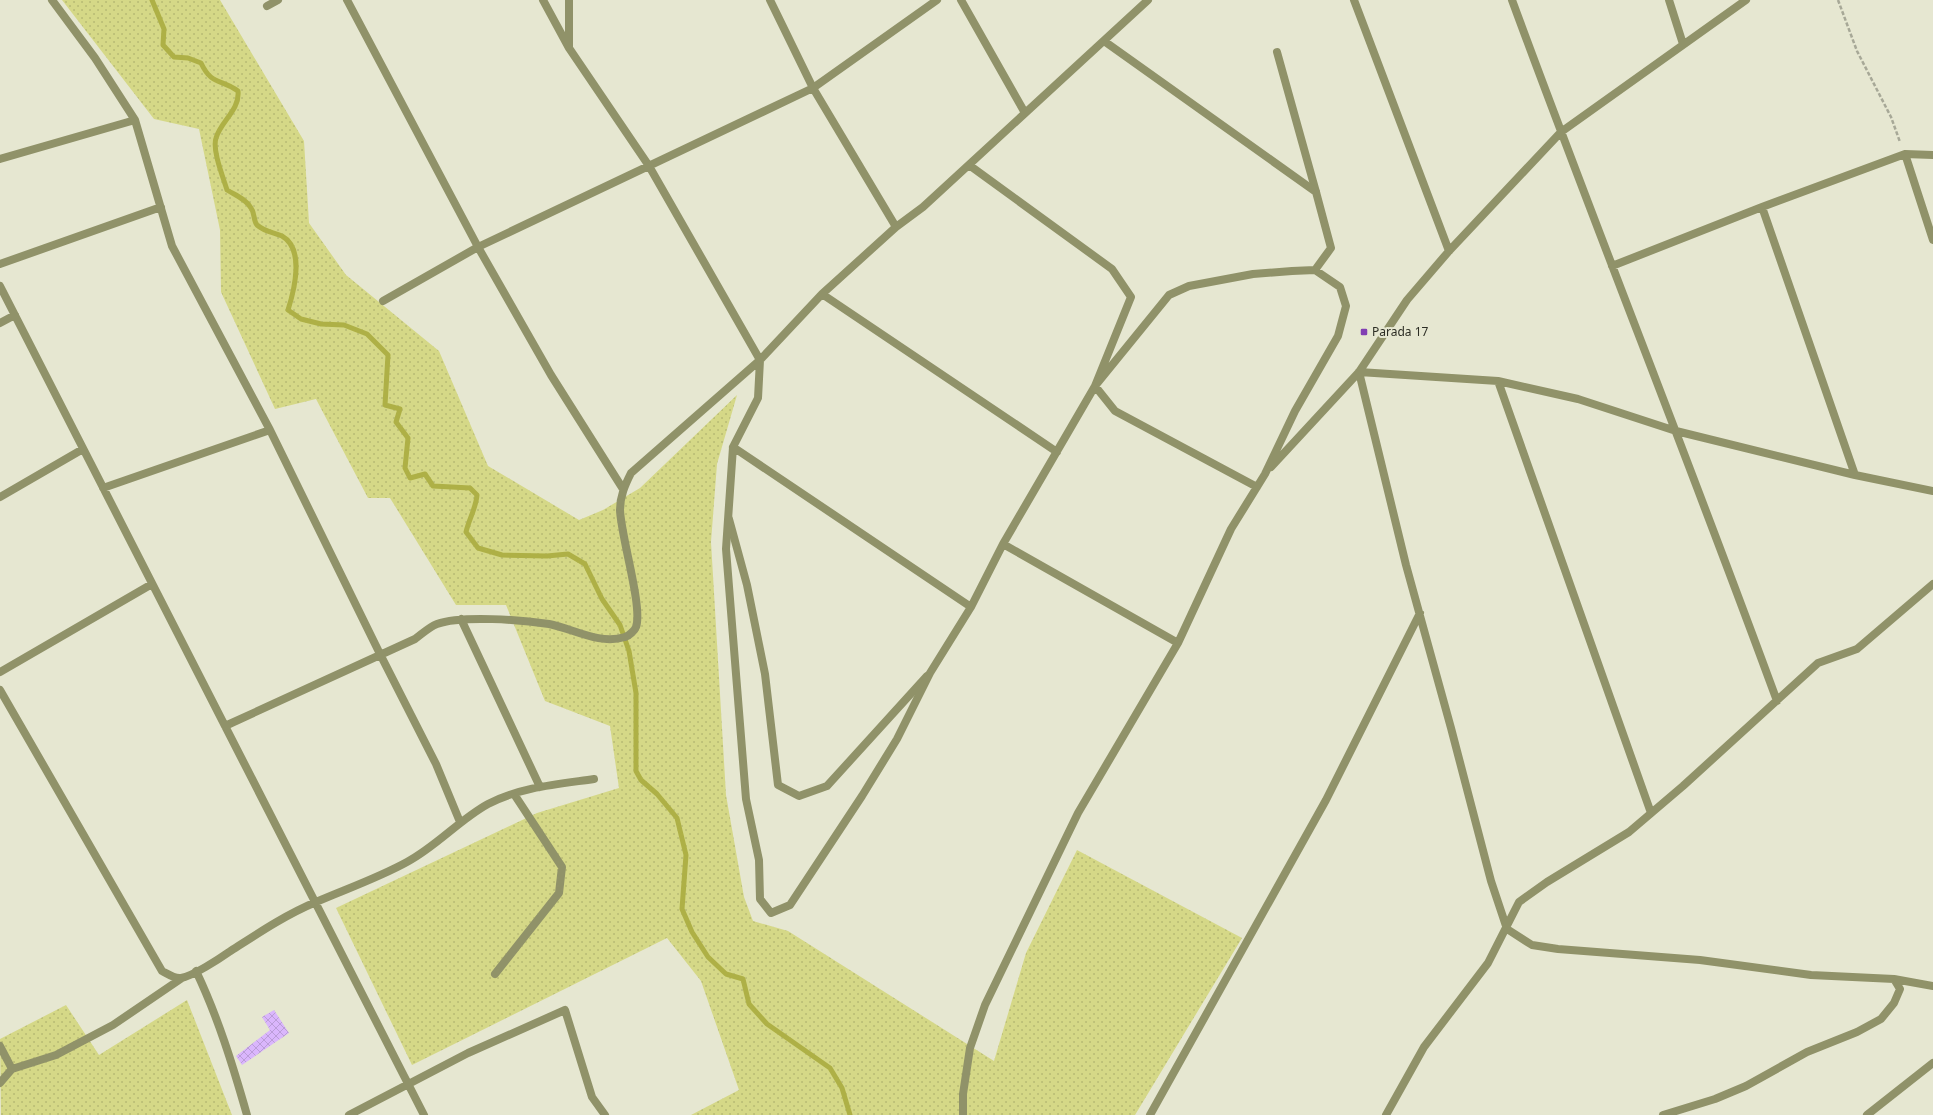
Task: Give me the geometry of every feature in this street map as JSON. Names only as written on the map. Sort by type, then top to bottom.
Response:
[{"type":"street","points":[[52,0],[95,58],[135,120],[172,246],[270,430],[436,764],[460,822]]},
{"type":"street","points":[[267,6],[278,0]]},
{"type":"street","points":[[347,0],[478,247],[551,375],[623,489]]},
{"type":"street","points":[[543,0],[569,48],[649,166],[760,360],[758,398],[733,447],[726,549],[746,799],[759,860],[760,899],[771,913],[790,905],[862,796],[897,739],[930,673],[972,606],[1003,544],[1095,386],[1131,297],[1112,269],[969,165]]},
{"type":"street","points":[[569,0],[569,48]]},
{"type":"street","points":[[770,0],[813,88],[896,227]]},
{"type":"street","points":[[383,301],[478,247],[813,88],[937,0]]},
{"type":"street","points":[[961,0],[1025,113]]},
{"type":"street","points":[[225,726],[415,639],[436,624],[461,619],[549,624],[608,640],[627,637],[636,627],[637,611],[621,529],[620,508],[623,489],[631,473],[760,360],[822,294],[896,227],[923,207],[1148,0]]},
{"type":"street","points":[[1354,0],[1449,251]]},
{"type":"street","points":[[1512,0],[1777,701]]},
{"type":"street","points":[[1668,0],[1684,44]]},
{"type":"street","points":[[1265,474],[1360,372],[1407,300],[1449,251],[1561,132],[1746,0]]},
{"type":"street","points":[[1104,41],[1316,192]]},
{"type":"street","points":[[1277,52],[1331,248],[1315,270]]},
{"type":"street","points":[[0,159],[135,120]]},
{"type":"street","points":[[1612,266],[1762,207],[1905,154],[1933,155]]},
{"type":"street","points":[[1905,154],[1933,240]]},
{"type":"street","points":[[0,264],[161,207]]},
{"type":"street","points":[[1762,207],[1855,475]]},
{"type":"street","points":[[963,1115],[963,1094],[970,1048],[985,1005],[1078,813],[1178,643],[1231,529],[1265,474],[1295,411],[1338,336],[1346,306],[1340,287],[1315,270],[1253,274],[1189,286],[1170,295],[1095,386]]},
{"type":"street","points":[[0,286],[424,1115]]},
{"type":"street","points":[[822,294],[1057,452]]},
{"type":"street","points":[[0,323],[15,315]]},
{"type":"street","points":[[1360,372],[1498,381],[1578,399],[1676,431],[1855,475],[1933,491]]},
{"type":"street","points":[[1360,372],[1420,614],[1491,881],[1507,929],[1532,945],[1558,949],[1700,960],[1811,975],[1894,979],[1933,986]]},
{"type":"street","points":[[1498,381],[1651,813]]},
{"type":"street","points":[[1095,386],[1115,411],[1257,487]]},
{"type":"street","points":[[103,488],[270,430]]},
{"type":"street","points":[[733,447],[972,606]]},
{"type":"street","points":[[0,497],[83,449]]},
{"type":"street","points":[[728,516],[747,585],[765,674],[778,785],[799,796],[827,786],[930,673]]},
{"type":"street","points":[[1003,544],[1178,643]]},
{"type":"street","points":[[0,672],[152,584]]},
{"type":"street","points":[[1386,1115],[1424,1047],[1488,963],[1507,929],[1519,902],[1547,882],[1629,832],[1684,786],[1818,663],[1857,649],[1933,584]]},
{"type":"street","points":[[1150,1115],[1326,800],[1420,614]]},
{"type":"street","points":[[461,619],[540,788]]},
{"type":"street","points":[[0,690],[162,971],[171,976],[182,978]]},
{"type":"street","points":[[0,1083],[12,1069],[56,1055],[113,1025],[182,978],[215,962],[274,923],[314,902],[380,876],[408,862],[430,847],[460,822],[489,804],[514,794],[594,779]]},
{"type":"street","points":[[495,974],[559,893],[562,866],[514,794]]},
{"type":"street","points":[[196,971],[212,1006],[248,1115]]},
{"type":"street","points":[[1663,1115],[1715,1099],[1746,1086],[1807,1052],[1857,1032],[1881,1019],[1894,1003],[1900,990],[1894,979]]},
{"type":"street","points":[[349,1115],[408,1086],[468,1053],[565,1010],[592,1097],[605,1115]]},
{"type":"street","points":[[0,1046],[12,1069]]},
{"type":"street","points":[[1867,1115],[1933,1063]]},
{"type":"path","points":[[1838,0],[1857,51],[1891,117],[1905,154]]},
{"type":"green space","points":[[62,0],[220,0],[304,141],[309,223],[346,275],[439,351],[488,466],[579,520],[603,510],[640,488],[737,395],[717,464],[711,542],[726,795],[744,897],[753,921],[788,931],[994,1061],[1026,953],[1077,850],[1242,938],[1135,1115],[691,1115],[739,1090],[701,981],[667,938],[412,1065],[336,908],[537,813],[619,788],[610,726],[545,701],[506,605],[456,605],[390,498],[368,498],[316,399],[275,409],[221,292],[220,230],[199,129],[154,119]]},
{"type":"green space","points":[[187,1000],[232,1115],[1,1115],[0,1039],[66,1005],[99,1055]]},
{"type":"building","points":[[274,1010],[289,1033],[242,1065],[236,1056],[270,1030],[262,1017]]},
{"type":"waterway","points":[[152,0],[164,29],[163,45],[174,57],[188,58],[201,63],[213,79],[238,91],[236,104],[218,132],[215,149],[227,190],[249,205],[257,225],[266,231],[282,236],[289,242],[293,250],[296,260],[296,271],[293,292],[288,310],[301,319],[321,324],[344,325],[367,334],[388,355],[385,405],[400,409],[396,422],[408,438],[405,468],[410,478],[425,474],[433,486],[470,488],[477,495],[466,532],[478,548],[502,555],[547,556],[568,554],[585,564],[602,599],[620,625],[629,651],[636,693],[636,771],[641,780],[657,794],[677,818],[686,855],[682,909],[692,932],[708,957],[726,974],[743,979],[749,1004],[767,1024],[830,1068],[842,1088],[850,1115]]},
{"type":"place","name":"Parada 17","points":[[1364,332]]}]
